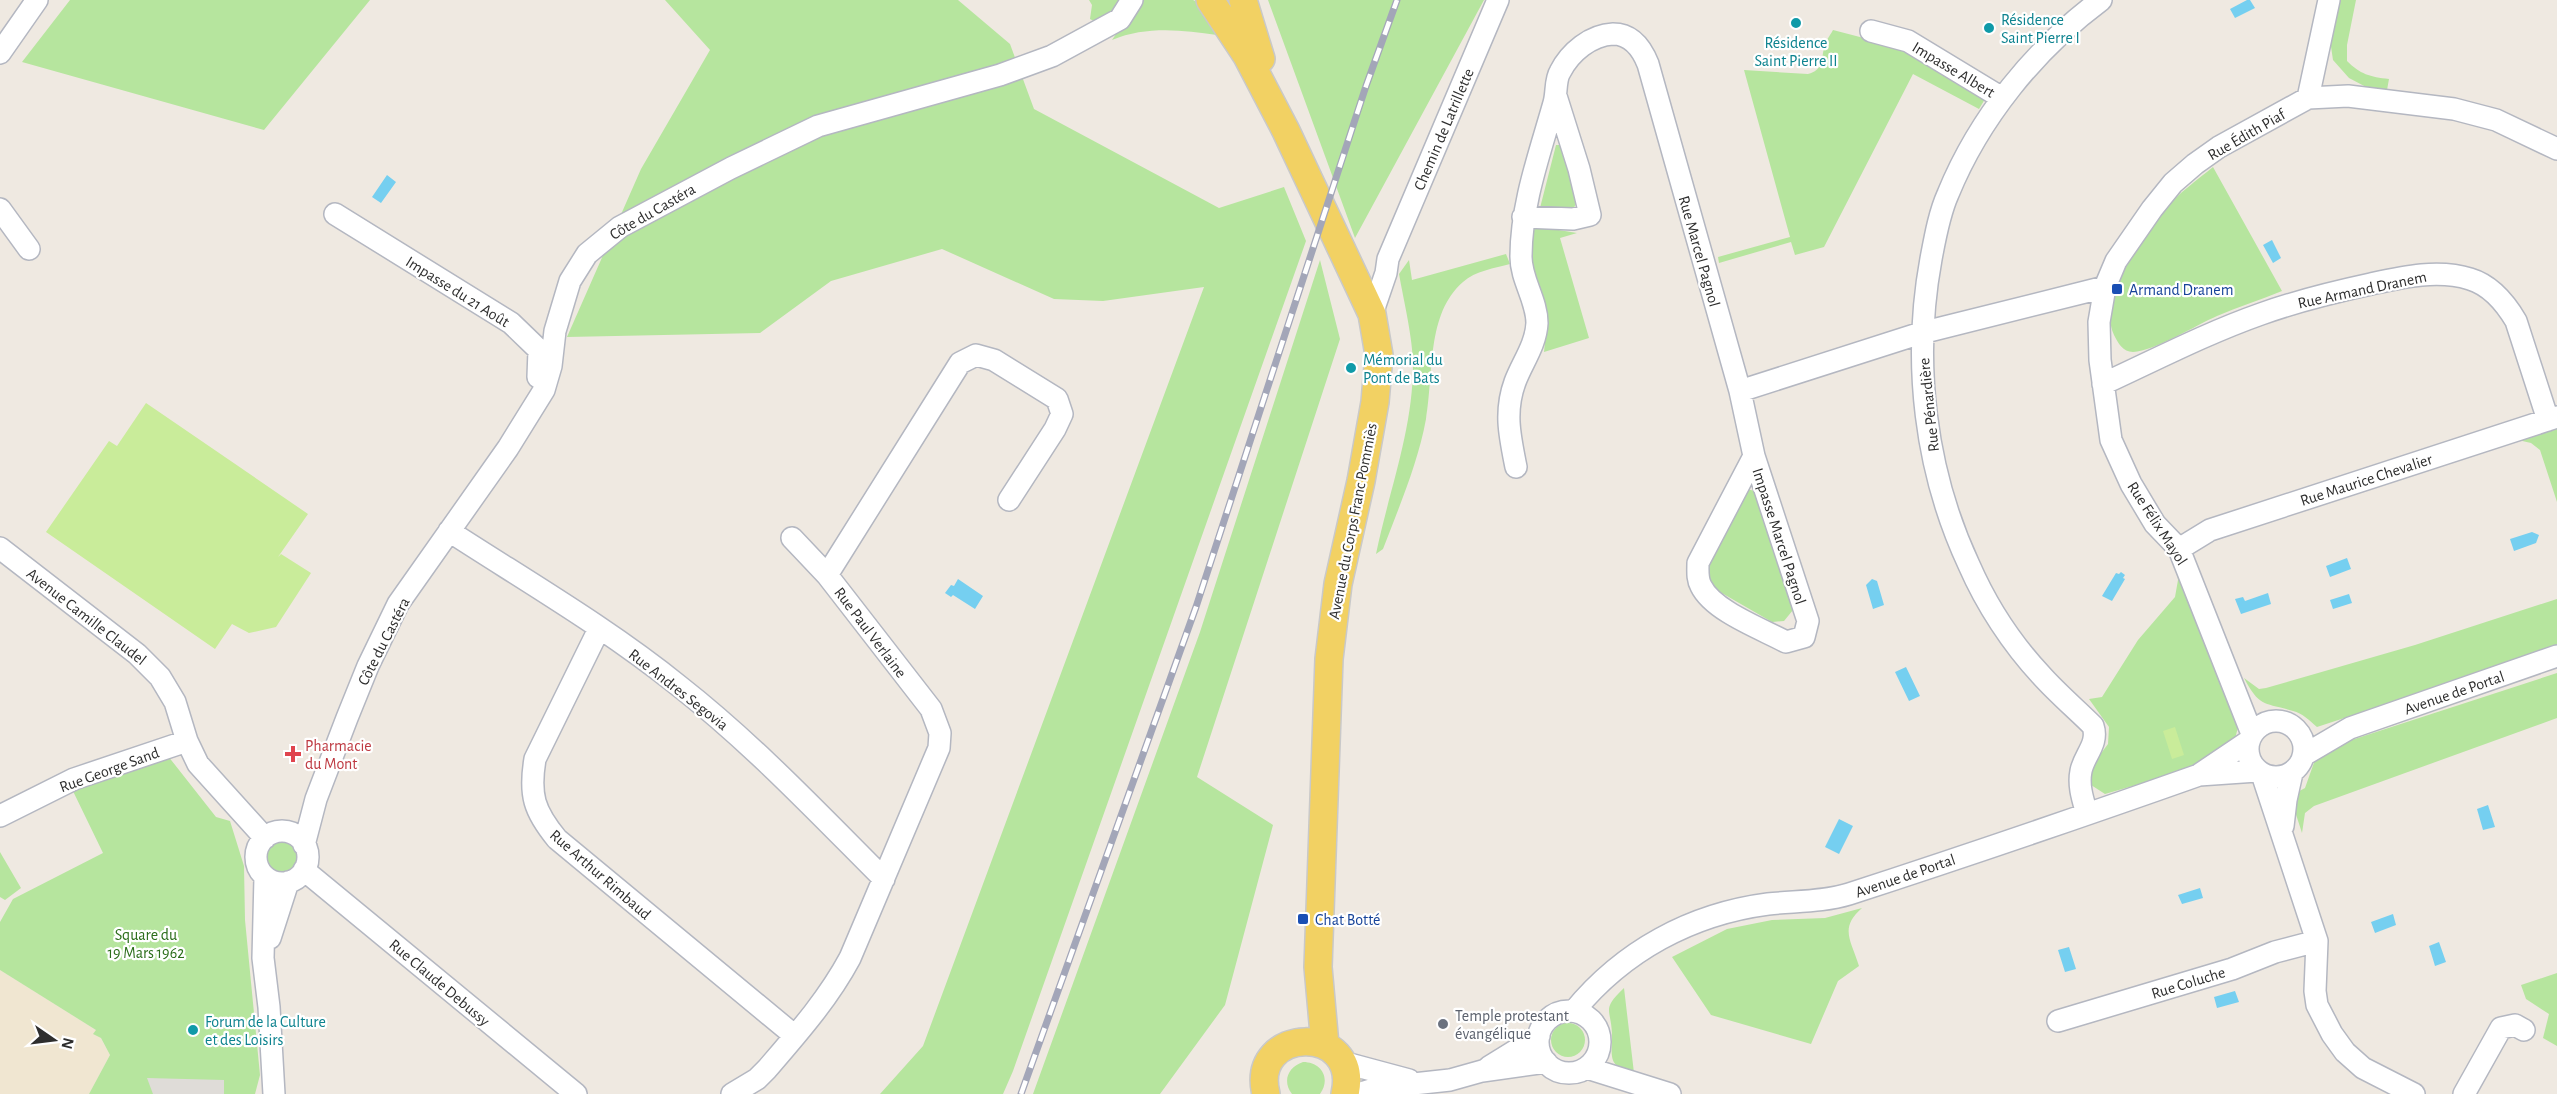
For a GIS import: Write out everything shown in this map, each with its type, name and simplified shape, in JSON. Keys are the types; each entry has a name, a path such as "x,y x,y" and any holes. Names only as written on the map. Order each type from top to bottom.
{"main road":[{"name":"Avenue du Corps Franc Pommiès","path":"1210,0 1247,56 1287,131 1372,314 1379,355 1375,402 1361,481 1338,584 1329,659 1318,966 1333,1053 1347,1078 1345,1094"},
{"name":"Avenue du Corps Franc Pommiès","path":"1243,0 1287,131"},
{"name":"Avenue du Corps Franc Pommiès","path":"1297,1041 1318,966"},
{"path":"1266,1094 1264,1080 1270,1059 1287,1045 1297,1041 1312,1041 1333,1053"}],"street":[{"path":"0,53 37,0"},
{"name":"Côte du Castéra","path":"323,781 368,666 398,604 508,448 544,390 551,366 555,332 570,281 587,254 620,227 731,168 818,126 1000,75 1052,56 1120,19 1132,0"},
{"name":"Chemin de Latrillette","path":"1372,314 1386,273 1388,259 1498,0"},
{"name":"Rue Pénardière","path":"2087,814 2079,786 2083,764 2094,743 2093,726 2030,663 2001,621 1969,567 1948,517 1932,453 1925,398 1921,333 1932,252 1947,196 1966,153 2002,98 2061,33 2101,0"},
{"path":"2308,98 2329,0"},
{"name":"Impasse Albert","path":"1870,30 1908,41 2002,98"},
{"name":"Rue Marcel Pagnol","path":"1516,467 1508,428 1509,404 1515,382 1535,336 1537,322 1521,260 1523,217 1556,96 1559,73 1584,44 1605,34 1620,34 1640,45 1648,64 1740,391"},
{"path":"1523,217 1573,219 1590,215 1580,169 1556,96"},
{"name":"Rue Édith Piaf","path":"2105,286 2116,261 2146,216 2181,177 2219,147 2308,98 2348,96 2454,109 2496,120 2557,149"},
{"path":"0,209 29,249"},
{"name":"Impasse du 21 Août","path":"335,214 511,323 539,350 538,382 544,390"},
{"path":"1350,267 1370,270 1378,268 1388,259"},
{"name":"Rue Armand Dranem","path":"2103,384 2218,331 2294,303 2396,279 2444,274 2473,279 2486,287 2507,306 2516,321 2553,418"},
{"path":"1740,391 1921,333 2105,286"},
{"name":"Rue Félix Mayol","path":"2105,286 2099,322 2103,384 2111,440 2131,484 2156,524 2178,549 2251,737"},
{"name":"Rue Paul Verlaine","path":"732,1094 757,1079 828,997 840,978 939,748 940,733 931,709 827,574 960,363 976,356 994,360 1057,399 1062,414 1055,429 1009,500"},
{"name":"Impasse Marcel Pagnol","path":"1740,391 1754,456 1809,621 1804,637 1786,642 1717,605 1704,591 1698,575 1698,563 1754,456"},
{"name":"Rue Maurice Chevalier","path":"2178,549 2210,530 2553,418"},
{"name":"Rue Andres Segovia","path":"449,531 599,629 679,685 753,748 884,879"},
{"path":"792,538 827,574"},
{"name":"Avenue Camille Claudel","path":"0,548 147,663 160,677 175,702 187,741 198,764 265,838"},
{"name":"Rue Arthur Rimbaud","path":"599,629 535,759 531,782 534,805 542,821 557,839 795,1036"},
{"name":"Avenue de Portal","path":"2298,764 2350,728 2557,656"},
{"name":"Rue Félix Mayol","path":"2232,684 2275,721"},
{"path":"2282,833 2286,800 2298,764 2302,738 2291,725 2275,721 2258,727 2251,737 2250,760 2260,772 2317,940 2315,991 2317,1005 2332,1034 2345,1052 2363,1068 2414,1094"},
{"name":"Avenue de Portal","path":"2298,731 2350,728"},
{"name":"Avenue de Portal","path":"2199,775 2251,737"},
{"name":"Rue George Sand","path":"0,816 74,779 187,741"},
{"path":"2260,772 2277,778 2298,764"},
{"name":"Avenue de Portal","path":"1583,1016 1593,988 1615,969 1653,942 1695,921 1752,907 1846,895 2199,775 2260,772"},
{"path":"286,832 323,781"},
{"path":"304,845 323,781"},
{"path":"263,958 296,876 307,862 304,845 300,839 286,832 279,832 265,838 259,845 256,862 265,877 263,958 274,1092"},
{"path":"265,877 280,883 296,876"},
{"name":"Rue Claude Debussy","path":"296,876 576,1094"},
{"name":"Rue Coluche","path":"2058,1021 2232,969 2275,952 2317,940"},
{"path":"1482,1071 1539,1036 1548,1019 1564,1011 1583,1016 1598,1029 1600,1049 1587,1068"},
{"path":"2464,1094 2501,1028 2515,1025 2524,1029"},
{"path":"1539,1036 1541,1054 1546,1062 1561,1072 1570,1073 1587,1068 1670,1094"},
{"path":"1600,1049 1620,1077"},
{"path":"1333,1053 1418,1083"},
{"path":"1358,1094 1377,1088 1450,1080 1482,1071 1546,1062"}],"shaded area":[{"path":"0,970 96,1030 110,1055 89,1094 0,1094"},
{"path":"147,1078 224,1080 224,1094 153,1094"}],"green space":[{"path":"70,0 370,0 264,130 22,62"},
{"path":"665,0 958,0 1010,44 1034,109 1219,208 1284,187 1306,241 1003,1094 880,1094 923,1046 1204,287 1103,301 1054,299 942,249 831,281 760,333 567,337 641,169 710,50"},
{"path":"1089,0 1125,0 1100,24 1090,19 1092,5"},
{"path":"1139,0 1193,0 1199,3 1217,35 1151,31 1112,40"},
{"path":"1268,0 1484,0 1355,238"},
{"path":"2338,0 2356,0 2347,45 2347,61 2366,74 2389,79 2387,90 2368,88 2349,78 2333,60 2330,40"},
{"path":"1833,30 1906,49 1985,99 1979,109 1913,74 1824,247 1795,255 1791,242 1719,263 1718,257 1790,237 1744,70 1808,74 1813,72 1819,67 1825,43"},
{"path":"1556,145 1563,145 1577,201 1573,210 1540,208"},
{"path":"2213,167 2282,291 2217,316 2142,351 2126,350 2114,335 2110,321 2111,304 2124,268 2155,220 2182,192"},
{"path":"1535,226 1577,233 1560,238 1589,338 1544,352 1547,322 1545,304 1529,253"},
{"path":"1506,254 1510,264 1485,270 1468,278 1451,295 1443,311 1437,328 1426,419 1418,452 1383,549 1376,554 1405,437 1412,389 1412,344 1399,274 1409,260 1412,280"},
{"path":"1320,260 1340,339 1197,777 1273,825 1225,1005 1160,1094 1033,1094 1200,632"},
{"path":"146,403 308,514 278,557 281,554 311,573 276,627 249,633 232,624 215,649 46,532 109,441 117,446"},
{"path":"2557,429 2557,502 2540,450 2531,443 2518,440"},
{"path":"1742,488 1755,491 1793,610 1784,621 1772,622 1713,588 1705,574 1705,557"},
{"path":"2177,571 2238,727 2235,739 2188,770 2105,794 2088,783 2096,760 2108,744 2109,727 2089,699 2102,697 2138,640 2175,597"},
{"path":"2557,599 2557,648 2317,727 2300,714 2269,705 2259,699 2244,678 2259,689 2266,688 2415,645"},
{"path":"2557,673 2557,718 2314,806 2305,813 2302,833 2290,796 2305,788 2316,757 2330,747"},
{"path":"2175,727 2184,755 2172,759 2163,731"},
{"name":"Square du 19 Mars 1962","path":"168,756 216,817 230,821 244,866 245,920 260,1075 255,1094 89,1094 110,1055 101,1038 93,1034 96,1030 0,970 0,922 13,899 103,853 71,787"},
{"path":"283,840 295,845 300,857 295,869 283,874 271,869 266,857 271,845"},
{"path":"0,852 21,888 5,900 0,897"},
{"path":"1862,908 1855,915 1849,928 1850,941 1859,966 1838,981 1811,1044 1711,1015 1672,957 1727,929 1772,920 1825,918"},
{"path":"2557,973 2557,1046 2543,1038 2549,1014 2526,999 2521,985"},
{"path":"1624,988 1634,1073 1615,1064 1612,1055 1609,1010 1612,1001"},
{"path":"1568,1023 1580,1028 1585,1040 1580,1052 1568,1057 1556,1052 1551,1040 1556,1028"},
{"path":"1303,1062 1315,1065 1323,1072 1325,1083 1320,1094 1292,1094 1289,1089 1287,1079 1290,1071"}],"water":[{"path":"2250,0 2255,8 2235,18 2230,9"},
{"path":"387,175 396,182 381,203 372,197"},
{"path":"2272,240 2281,258 2273,263 2263,245"},
{"path":"2532,532 2539,535 2536,543 2514,551 2510,539"},
{"path":"2347,558 2351,569 2330,577 2326,566"},
{"path":"2121,572 2125,575 2123,578 2125,579 2112,601 2102,596 2116,573"},
{"path":"958,579 983,596 975,609 953,595 951,597 945,593 951,585 954,586"},
{"path":"1872,579 1877,581 1884,605 1873,609 1866,585"},
{"path":"2268,593 2271,604 2241,614 2235,599 2243,597 2245,601"},
{"path":"2349,594 2352,603 2333,609 2330,600"},
{"path":"1906,667 1920,696 1909,701 1895,672"},
{"path":"2488,805 2495,827 2483,830 2477,809"},
{"path":"1839,819 1853,826 1839,854 1825,847"},
{"path":"2200,888 2203,898 2182,904 2178,895"},
{"path":"2393,914 2396,925 2375,933 2371,922"},
{"path":"2439,942 2446,962 2435,966 2429,946"},
{"path":"2069,947 2076,969 2065,972 2058,950"},
{"path":"2235,991 2239,1002 2217,1008 2214,997"}],"railway":[{"path":"1021,1094 1196,607 1366,86 1397,0"}],"place":[{"name":"Résidence Saint Pierre II","path":"1796,23"},
{"name":"Résidence Saint Pierre I","path":"1989,28"},
{"name":"Armand Dranem","path":"2117,289"},
{"name":"Mémorial du Pont de Bats","path":"1351,368"},
{"name":"Pharmacie du Mont","path":"293,754"},
{"name":"Chat Botté","path":"1303,919"},
{"name":"Temple protestant évangélique","path":"1443,1024"},
{"name":"Forum de la Culture et des Loisirs","path":"193,1030"}]}
